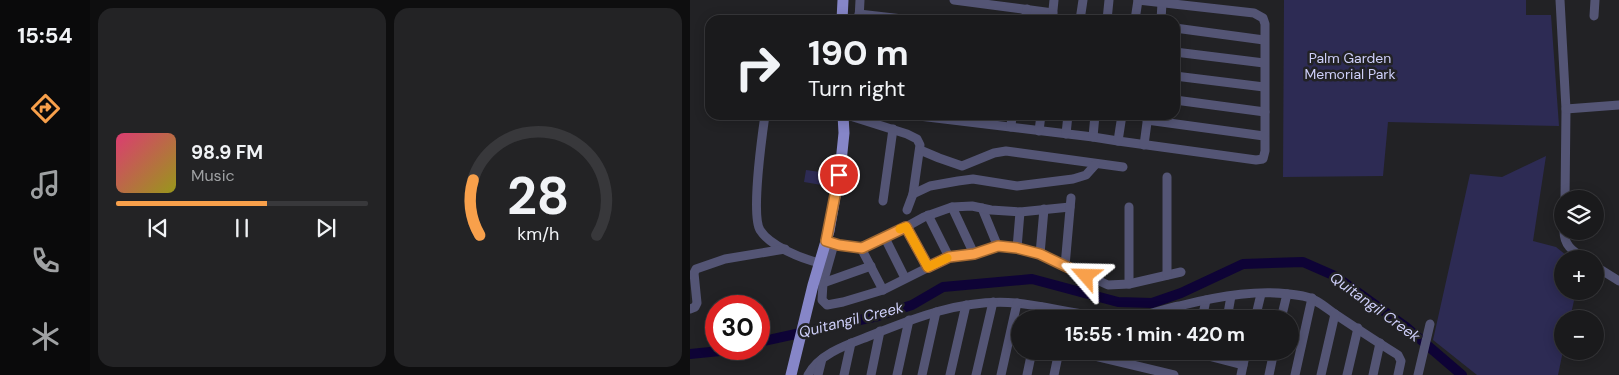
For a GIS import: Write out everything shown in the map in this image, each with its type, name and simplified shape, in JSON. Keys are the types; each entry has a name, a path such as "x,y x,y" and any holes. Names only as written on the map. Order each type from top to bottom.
{"main road":[{"path":"842,15 843,0"},
{"path":"791,375 820,263 830,242 841,162 843,120"}],"street":[{"path":"859,15 860,0"},
{"path":"954,0 1027,9 1049,15"},
{"path":"1053,15 1054,0"},
{"path":"1081,15 1083,0"},
{"path":"1108,15 1109,0"},
{"path":"956,120 1263,159 1265,154 1264,21 1260,15 1138,0 1136,15"},
{"path":"1560,0 1566,109 1564,190"},
{"path":"1594,16 1595,0"},
{"path":"1161,15 1162,4"},
{"path":"1026,15 1027,9"},
{"path":"1180,29 1264,40"},
{"path":"1180,53 1264,62"},
{"path":"1180,77 1264,87"},
{"path":"1180,101 1265,112"},
{"path":"1566,109 1619,105"},
{"path":"764,120 756,218 766,238 803,258 820,263"},
{"path":"863,120 917,138 920,150 913,194 906,210"},
{"path":"1011,126 1012,120"},
{"path":"1039,131 1040,120"},
{"path":"1066,134 1067,120"},
{"path":"1093,136 1095,120"},
{"path":"1118,142 1121,120"},
{"path":"1144,145 1148,120"},
{"path":"1166,120 1264,136"},
{"path":"883,201 893,129"},
{"path":"920,150 962,166 973,180"},
{"path":"962,166 994,153 1006,152 1122,167"},
{"path":"913,194 930,186 973,180 1013,186 1045,183 1084,176 1095,165"},
{"path":"1167,177 1167,275"},
{"path":"1065,266 1070,203 1020,212 966,206 952,207 928,215 862,248 830,242 822,298 823,302 827,305 843,302 883,290 949,257 974,254 998,246 1017,248 1040,254 1065,266 1108,284 1129,284 1181,272"},
{"path":"952,207 974,254"},
{"path":"1129,207 1129,284"},
{"path":"982,208 998,246"},
{"path":"1040,254 1044,209"},
{"path":"1017,248 1020,212"},
{"path":"928,215 949,257"},
{"path":"906,227 928,267"},
{"path":"884,236 905,278"},
{"path":"1564,240 1573,250"},
{"path":"862,248 883,290"},
{"path":"690,309 696,306 694,275 696,269 724,259 764,254 785,249"},
{"path":"823,283 871,266"},
{"path":"1604,272 1619,281"},
{"path":"1257,310 1261,294"},
{"path":"1283,310 1286,294"},
{"path":"1165,310 1230,296 1286,294 1312,298 1401,358 1398,375"},
{"path":"1228,310 1230,296"},
{"path":"1295,375 1312,298"},
{"path":"1204,310 1206,300"},
{"path":"976,375 993,302"},
{"path":"808,375 815,364 851,343 909,320 936,312 966,304 993,302 1016,303 1050,310"},
{"path":"1001,375 1016,303"},
{"path":"950,375 966,304"},
{"path":"922,375 936,312"},
{"path":"1321,375 1335,314"},
{"path":"897,375 909,320"},
{"path":"1418,373 1430,324"},
{"path":"1347,375 1358,328"},
{"path":"870,375 880,331"},
{"path":"844,375 851,343"},
{"path":"1373,375 1380,343"},
{"path":"818,375 822,359"},
{"path":"1027,375 1030,360"},
{"path":"1056,375 1058,360"},
{"path":"1112,360 1174,375"},
{"path":"1224,360 1243,365"},
{"path":"1241,375 1244,360"},
{"path":"1269,375 1272,360"}],"green space":[{"name":"Palm Garden Memorial Park","path":"1284,0 1526,0 1526,15 1551,15 1559,126 1388,122 1383,176 1283,177"},
{"path":"1546,156 1533,241 1556,247 1560,250 1554,250 1554,300 1574,300 1572,310 1554,310 1554,360 1561,360 1558,375 1477,375 1433,340 1470,174 1502,177"},
{"path":"806,170 834,174 833,187 804,182"}],"waterway":[{"name":"Quitangil Creek","path":"770,340 878,316 912,305 943,287 1032,279 1118,302 1152,303 1181,293 1243,264 1303,262 1335,276 1406,327 1462,375"},
{"name":"Quitangil Creek","path":"690,354 705,352"}],"slow traffic":[{"path":"900,229 906,227 928,267 947,258"}],"route":[{"path":"839,175 832,220 826,241 862,248 906,227 928,267 949,257 974,254 998,246 1017,248 1040,254 1086,276"}]}
